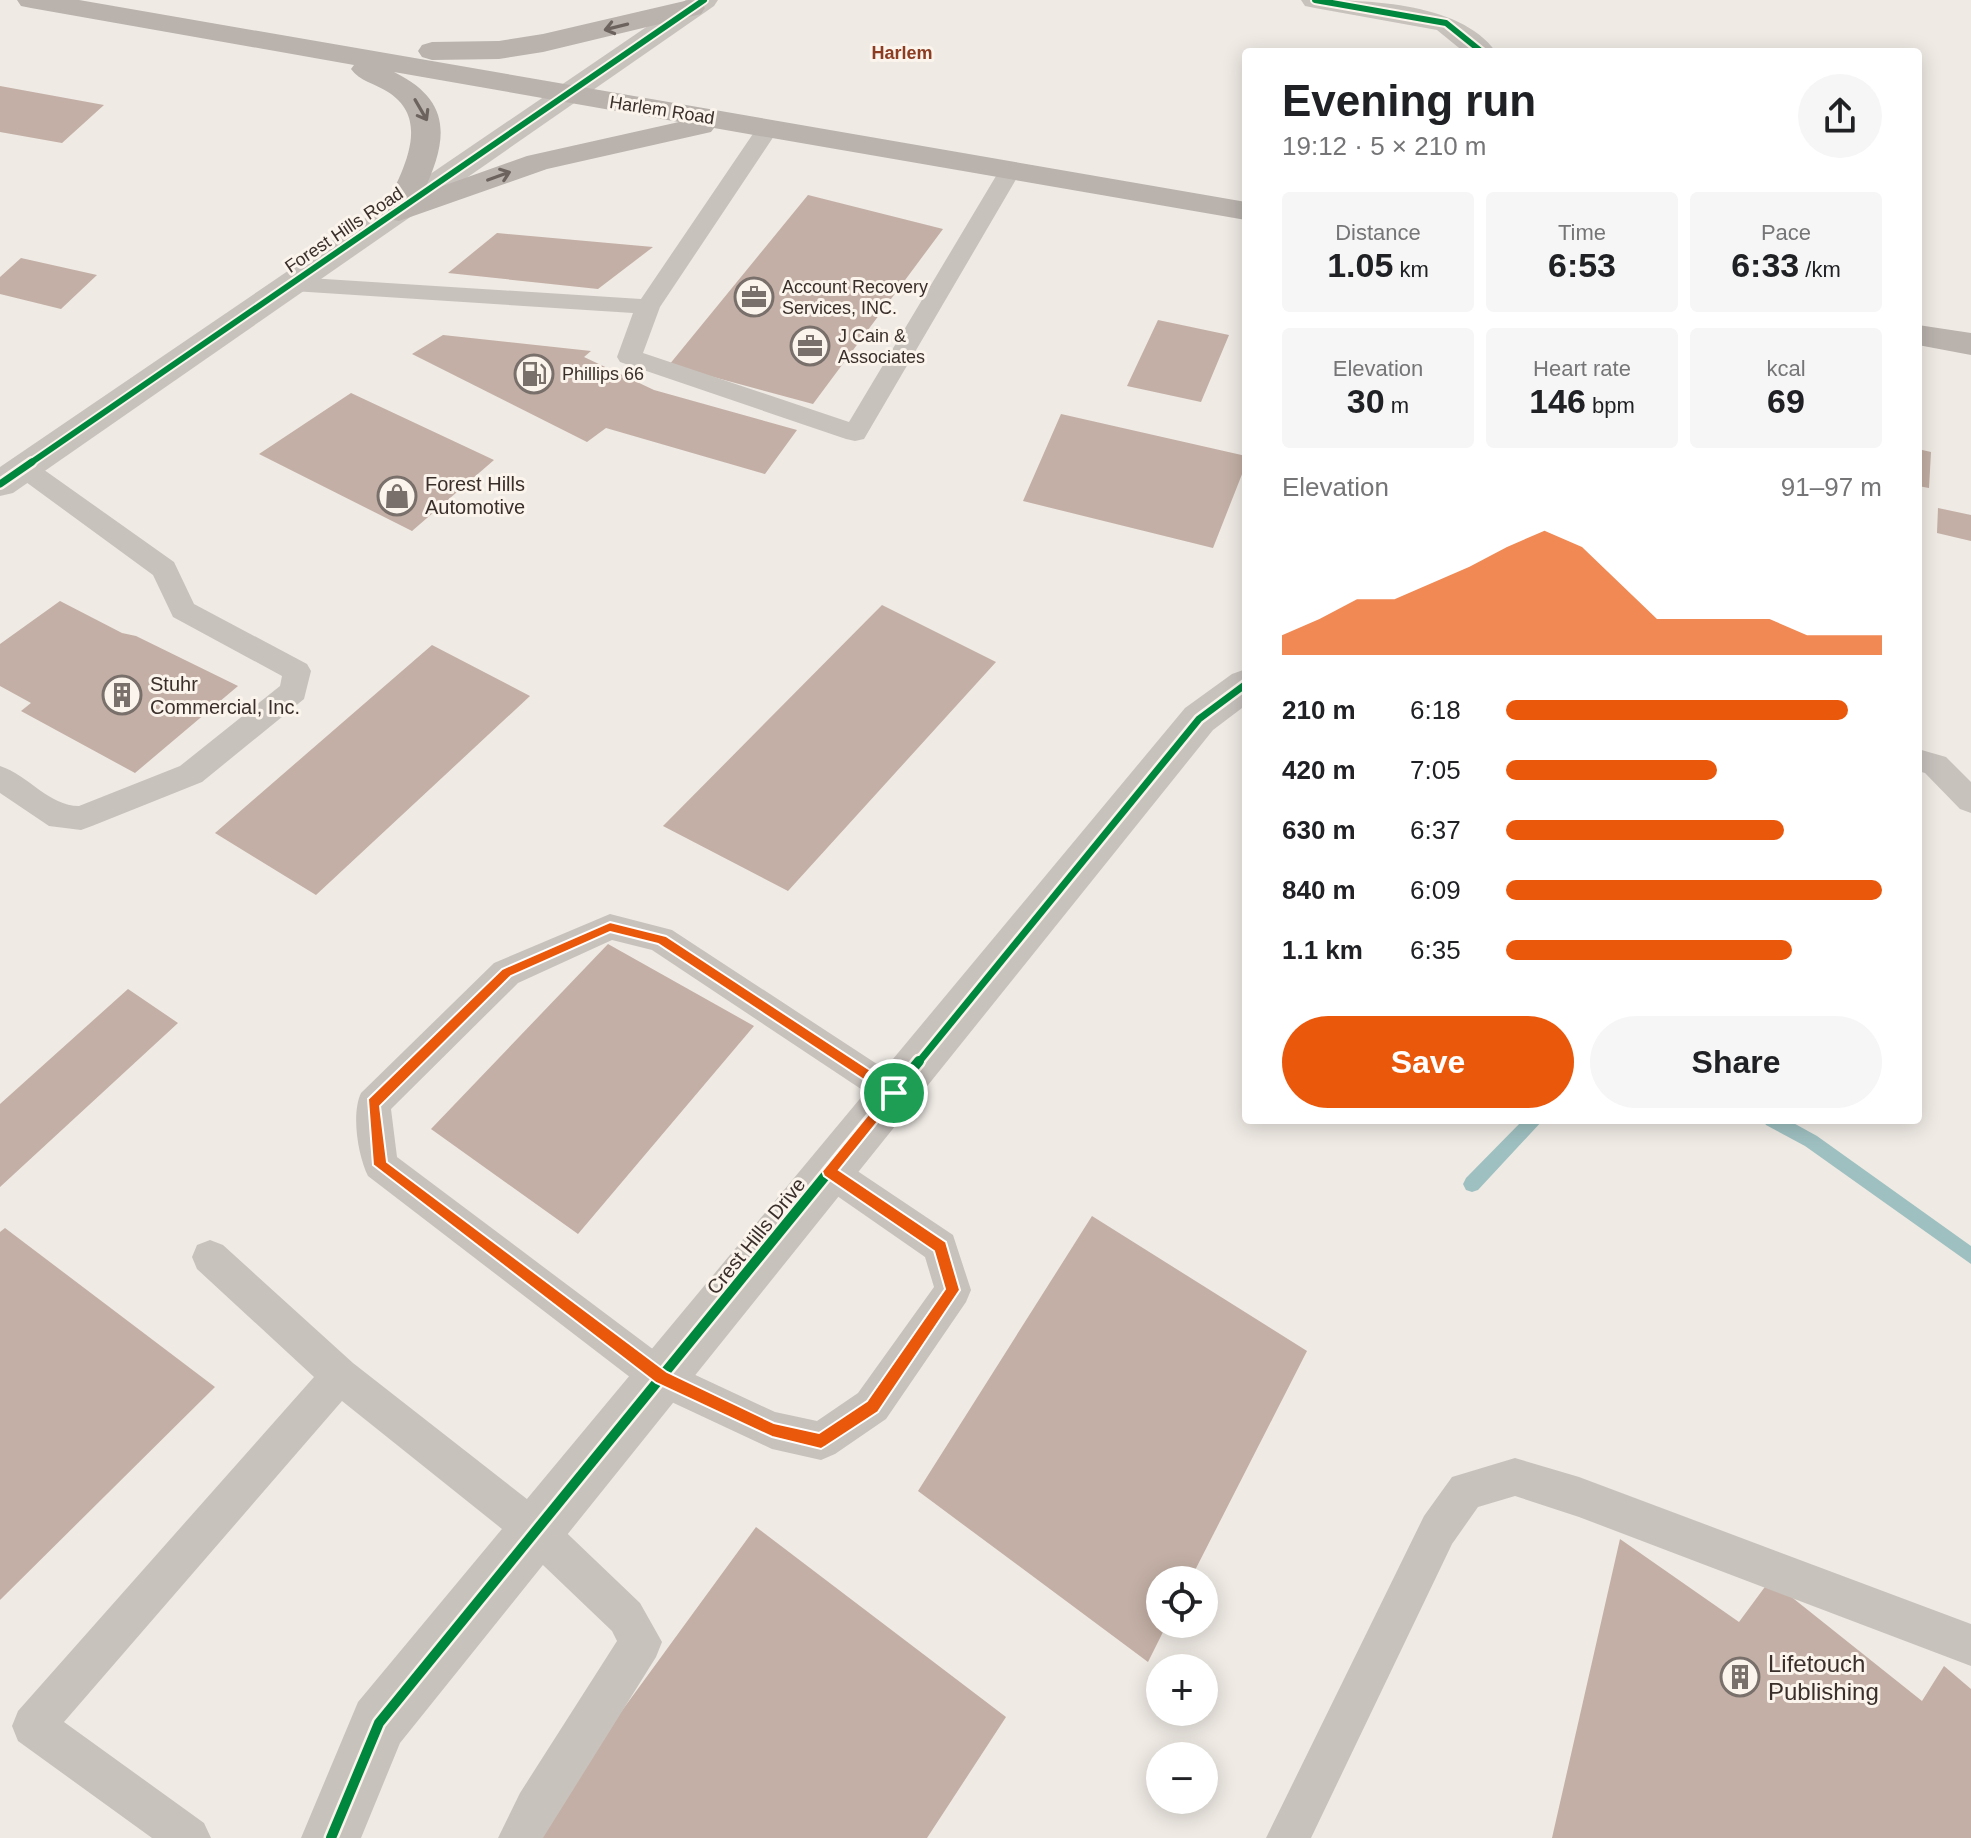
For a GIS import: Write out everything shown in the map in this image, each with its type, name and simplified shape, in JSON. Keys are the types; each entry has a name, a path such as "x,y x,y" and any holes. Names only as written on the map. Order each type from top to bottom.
{"main road":[{"name":"Harlem Road","path":"31,0 1242,210"},
{"path":"334,53 499,50 581,36 698,4"},
{"path":"334,53 406,91 424,109 430,131 399,212"},
{"path":"399,212 538,162 671,131 732,121"},
{"path":"1922,336 1971,344"}],"street":[{"path":"1315,0 1446,23 1477,48"},
{"name":"Forest Hills Road","path":"12,476 698,4"},
{"name":"Crest Hills Drive","path":"331,1838 379,1723 1199,719 1242,687"}],"lane":[{"path":"769,127 648,307 629,357 855,433 1010,171"},
{"path":"293,284 648,307"},
{"path":"0,778 60,818 81,818 191,774 294,691 297,671 183,610 164,569 12,476"},
{"path":"1922,761 1935,765 1971,801"},
{"path":"829,1171 940,1247 953,1290 872,1406 821,1441 772,1430 661,1378 380,1165 373,1104 506,973 610,927 661,939 894,1093"},
{"path":"210,1257 340,1376 536,1531 626,1617 641,1642 535,1808 520,1838"},
{"path":"189,1838 33,1726 340,1376"},
{"path":"1288,1838 1438,1530 1466,1491 1515,1477 1579,1497 1971,1645"}],"building":[{"path":"0,86 104,105 62,143 0,132"},
{"path":"808,195 943,229 813,404 669,365"},
{"path":"497,233 653,247 598,289 448,273"},
{"path":"21,258 97,275 61,309 0,294 0,277"},
{"path":"1158,320 1229,335 1201,402 1127,386"},
{"name":"Phillips 66","path":"443,335 591,351 584,357 654,390 797,430 765,474 606,428 587,442 412,354"},
{"name":"Forest Hills Automotive","path":"351,393 494,460 412,531 259,454"},
{"path":"1061,414 1242,455 1242,474 1213,548 1023,501"},
{"path":"1922,450 1931,452 1929,488 1922,487"},
{"path":"1938,508 1971,515 1971,541 1937,533"},
{"name":"Stuhr Commercial, Inc.","path":"60,601 238,686 135,773 21,711 31,703 0,686 0,644"},
{"path":"882,605 996,662 788,891 663,826"},
{"path":"432,645 530,696 316,895 215,833"},
{"path":"608,944 754,1026 578,1234 431,1129"},
{"path":"128,989 178,1023 0,1187 0,1104"},
{"path":"1092,1216 1307,1351 1197,1566 1146,1566 1146,1638 1160,1638 1152,1654 1146,1654 1146,1661 918,1491"},
{"path":"5,1228 215,1387 0,1600 0,1232"},
{"path":"756,1527 1006,1717 927,1838 529,1838"},
{"name":"Lifetouch Publishing","path":"1620,1539 1739,1622 1770,1580 1922,1701 1944,1666 1971,1689 1971,1838 1552,1838"}],"waterway":[{"path":"1472,1184 1530,1124"},
{"path":"1779,1124 1811,1141 1971,1256"}],"cycle path":[{"path":"0,484 704,0"},
{"path":"1315,0 1446,23 1477,48"},
{"path":"331,1838 379,1723 1199,719 1242,687"}],"place":[{"name":"Account Recovery Services, INC.","path":"754,297"},
{"name":"J Cain & Associates","path":"810,346"},
{"name":"Phillips 66","path":"534,374"},
{"name":"Forest Hills Automotive","path":"397,496"},
{"name":"Stuhr Commercial, Inc.","path":"122,695"},
{"name":"Lifetouch Publishing","path":"1740,1677"}],"district":[{"name":"Harlem","path":"902,53"}],"route":[{"path":"610,927 661,939 894,1093 829,1171 940,1247 953,1290 872,1406 821,1441 772,1430 661,1378 380,1165 373,1104 506,973 610,927"}]}
